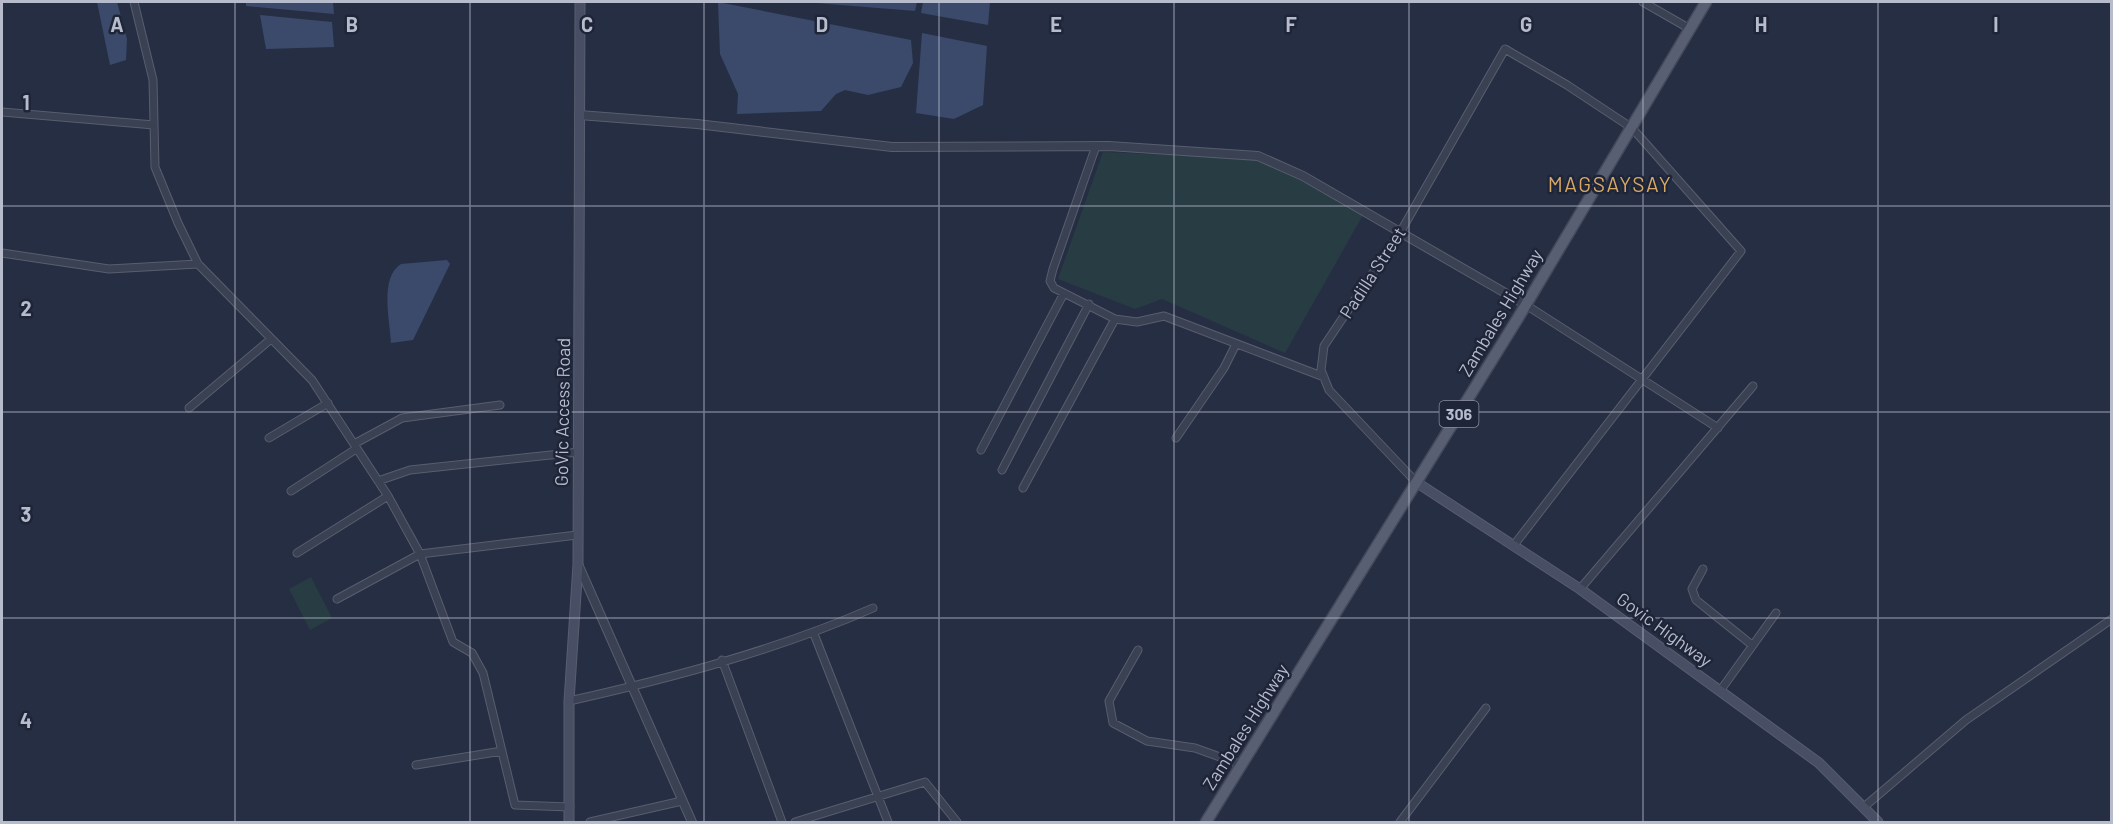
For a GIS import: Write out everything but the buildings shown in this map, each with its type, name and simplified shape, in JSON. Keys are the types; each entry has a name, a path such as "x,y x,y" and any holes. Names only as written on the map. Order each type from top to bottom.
{"main road":[{"name":"GoVic Access Road","path":"569,822 569,701 578,564 580,2"},
{"name":"Zambales Highway","path":"1206,822 1526,305 1706,2"},
{"name":"Govic Highway","path":"1416,482 1580,589 1819,763 1878,822"}],"street":[{"path":"134,2 153,80 155,167 198,264 312,380 388,496 420,554 453,642 472,653 483,673 515,805 570,807"},
{"path":"1643,2 1690,28"},
{"name":"Padilla Street","path":"1324,377 1321,370 1324,346 1401,231 1505,49 1568,85 1632,128"},
{"path":"2,112 154,125"},
{"path":"579,115 697,124 892,147 1096,146 1258,156 1303,176 1401,231 1526,305 1718,428"},
{"path":"1514,545 1740,251 1632,128"},
{"path":"1096,146 1053,269 1050,281 1054,288 1115,319 1137,322 1164,316 1324,377 1329,390 1416,482"},
{"path":"2,253 109,269 198,264"},
{"path":"981,450 1063,294"},
{"path":"1002,471 1089,304"},
{"path":"1023,488 1115,319"},
{"path":"189,408 271,339"},
{"path":"1176,438 1224,368 1236,344"},
{"path":"1580,589 1753,386"},
{"path":"269,438 327,403"},
{"path":"291,491 402,418 500,405"},
{"path":"378,481 410,470 579,452"},
{"path":"297,553 388,496"},
{"path":"337,599 420,554 577,536"},
{"path":"578,564 692,822"},
{"path":"1703,569 1692,589 1696,600 1752,645"},
{"path":"569,701 632,687 814,634 873,608"},
{"path":"1720,691 1776,614"},
{"path":"1864,807 1966,720 2112,619"},
{"path":"814,634 888,822"},
{"path":"1138,650 1109,701 1113,723 1147,741 1195,748 1242,765"},
{"path":"722,660 782,822"},
{"path":"1400,822 1486,708"},
{"path":"416,765 502,751"},
{"path":"795,822 925,782 957,822"},
{"path":"590,822 682,801"}],"shaded area":[{"path":"1103,152 1263,159 1363,215 1285,353 1162,299 1135,309 1058,279"},
{"path":"311,577 332,618 310,630 289,589"}],"water":[{"path":"97,2 117,2 127,39 126,60 110,65"},
{"path":"246,2 333,2 334,14 246,6"},
{"path":"718,2 911,40 913,63 901,87 868,95 845,90 836,94 821,111 737,114 738,94 720,54"},
{"path":"804,2 917,2 915,11"},
{"path":"923,2 990,2 988,25 921,13"},
{"path":"260,15 332,22 334,47 266,49"},
{"path":"922,33 987,46 983,105 954,119 916,113"},
{"path":"447,260 450,264 413,340 391,343 387,300 390,279 394,271 401,264"}],"district":[{"name":"MAGSAYSAY","path":"1610,185"}]}
